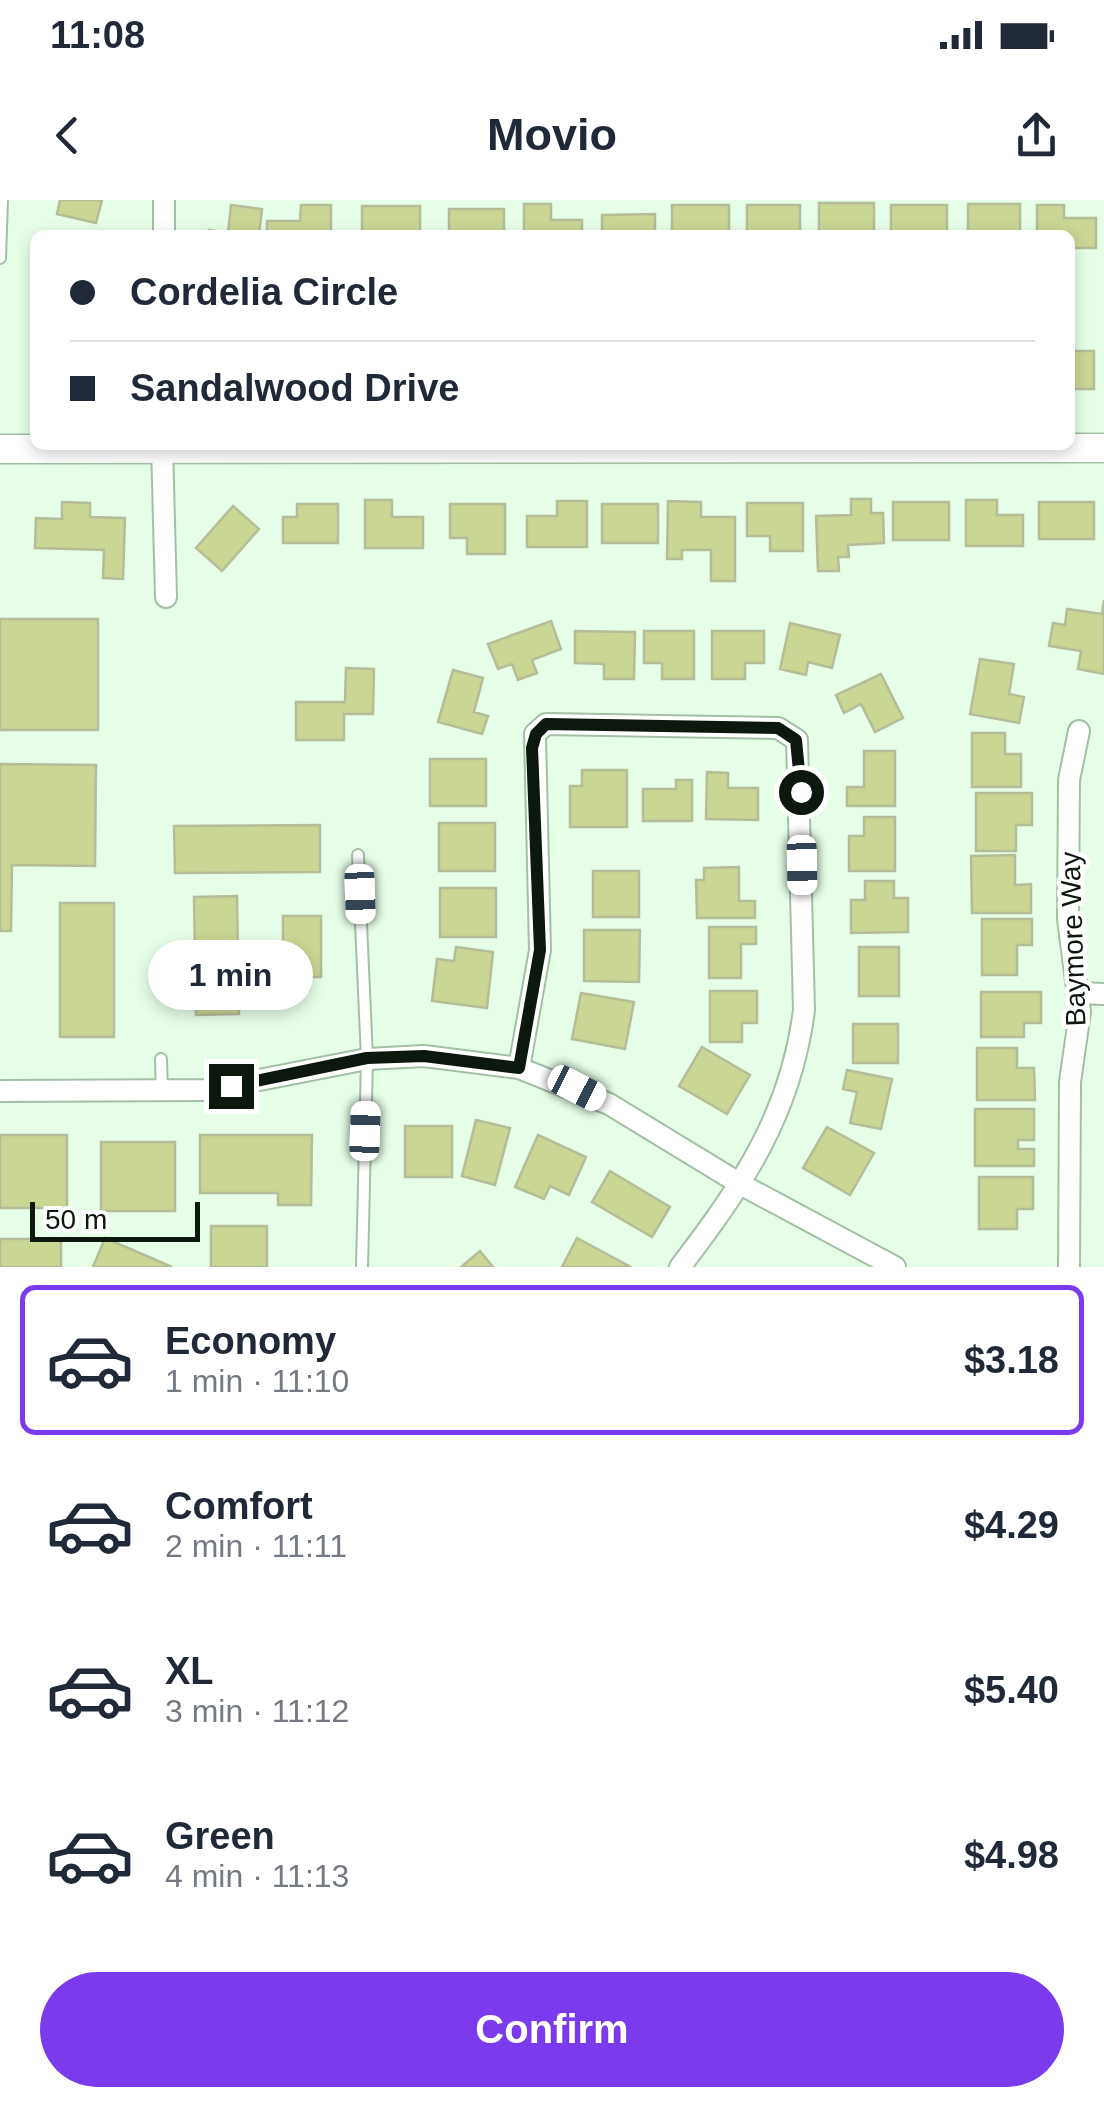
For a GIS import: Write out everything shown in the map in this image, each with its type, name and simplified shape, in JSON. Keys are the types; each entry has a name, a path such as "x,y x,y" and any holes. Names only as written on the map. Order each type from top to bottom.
{"street":[{"path":"164,200 164,230"},
{"path":"0,449 30,448"},
{"path":"1075,448 1104,448"},
{"path":"162,450 166,597"},
{"path":"519,1068 540,950 536,734 546,724 778,728 796,740 800,756 804,1010 790,1080 742,1186 680,1267"},
{"name":"Baymore Way","path":"1069,1267 1070,1082 1079,992 1068,919 1069,780 1078,731"},
{"path":"1079,992 1104,994"},
{"path":"0,1091 208,1090 367,1058 424,1056 519,1068 609,1104 742,1186 894,1267"}],"lane":[{"path":"0,258 2,200"},
{"path":"358,855 367,1058 362,1267"},
{"path":"162,1059 162,1093"}],"building":[{"path":"60,200 102,200 96,223 57,214"},
{"path":"819,203 874,203 874,230 819,230"},
{"path":"524,204 551,204 551,220 582,220 582,230 524,230"},
{"path":"968,204 1020,204 1020,230 968,230"},
{"path":"231,205 262,209 260,230 228,230"},
{"path":"301,205 331,205 331,230 267,230 267,221 300,221"},
{"path":"672,205 729,205 729,230 672,230"},
{"path":"747,205 800,205 800,230 747,230"},
{"path":"891,205 947,205 947,230 891,230"},
{"path":"1037,205 1064,205 1064,218 1096,218 1096,248 1075,248 1075,230 1037,230"},
{"path":"362,206 420,206 420,230 362,230"},
{"path":"449,209 504,209 504,230 449,230"},
{"path":"655,214 655,230 602,230 602,215"},
{"path":"1075,351 1094,351 1094,389 1075,389"},
{"path":"851,499 871,499 871,513 883,513 884,543 848,545 849,557 838,557 839,571 818,571 816,516 851,515"},
{"path":"365,500 392,500 392,517 423,517 423,548 365,548"},
{"path":"966,500 997,500 997,515 1023,515 1023,546 966,546"},
{"path":"557,501 587,501 587,547 527,547 527,516 557,516"},
{"path":"668,501 701,502 701,517 735,517 735,581 711,581 711,550 682,550 682,559 667,559"},
{"path":"62,502 90,503 90,517 125,518 123,579 103,578 104,550 35,548 36,518 62,519"},
{"path":"893,502 949,502 949,540 893,540"},
{"path":"1039,502 1094,502 1094,539 1039,539"},
{"path":"747,503 803,503 803,551 770,551 770,536 747,536"},
{"path":"297,504 338,504 338,543 283,543 283,517 297,517"},
{"path":"450,504 505,504 505,554 467,554 467,538 450,538"},
{"path":"602,504 658,504 658,543 602,543"},
{"path":"233,506 259,529 222,571 196,548"},
{"path":"1104,600 1104,674 1078,669 1081,651 1049,646 1053,623 1065,625 1067,609 1102,614"},
{"path":"0,619 98,619 98,730 0,730"},
{"path":"551,621 561,649 532,660 537,673 518,680 512,664 498,669 488,644"},
{"path":"790,623 840,635 832,668 808,662 806,675 780,669"},
{"path":"575,631 635,632 634,679 604,679 604,664 575,663"},
{"path":"644,631 694,631 694,679 662,679 662,663 644,663"},
{"path":"712,631 764,631 764,663 745,663 745,679 712,679"},
{"path":"980,659 1014,664 1009,694 1024,697 1019,723 970,714"},
{"path":"346,668 374,669 373,714 344,714 344,740 296,740 296,702 345,702"},
{"path":"453,670 483,678 474,712 488,716 482,734 438,722"},
{"path":"881,674 903,718 875,732 861,704 844,713 836,695"},
{"path":"972,733 1005,733 1005,754 1021,754 1021,787 972,787"},
{"path":"864,751 895,751 895,806 847,806 847,787 864,787"},
{"path":"430,759 486,759 486,806 430,806"},
{"path":"0,764 96,765 95,866 12,865 11,931 0,931"},
{"path":"582,770 627,770 627,827 570,827 570,786 582,786"},
{"path":"707,772 728,773 728,788 758,788 758,820 706,819"},
{"path":"676,780 692,780 692,821 643,821 643,789 676,789"},
{"path":"976,793 1032,793 1032,825 1016,825 1016,851 976,851"},
{"path":"864,817 895,817 895,871 849,871 849,836 864,836"},
{"path":"439,823 495,823 495,871 439,871"},
{"path":"320,825 320,872 175,873 174,826"},
{"path":"1015,855 1015,885 1031,884 1031,913 972,913 971,856"},
{"path":"739,867 739,901 755,901 755,918 697,918 696,880 704,880 704,868"},
{"path":"593,871 639,871 639,917 593,917"},
{"path":"865,881 894,881 894,898 908,898 908,932 851,933 851,900 865,900"},
{"path":"440,888 496,888 496,937 440,937"},
{"path":"237,896 239,1014 196,1015 194,897"},
{"path":"60,903 114,903 114,1037 60,1037"},
{"path":"283,916 321,916 321,977 283,977"},
{"path":"982,919 1032,919 1032,945 1017,945 1017,975 982,975"},
{"path":"709,927 756,927 756,944 741,944 741,978 709,978"},
{"path":"584,930 640,930 639,982 584,981"},
{"path":"456,947 493,952 487,1008 432,1001 437,959 454,961"},
{"path":"859,947 899,947 899,996 859,996"},
{"path":"710,991 757,991 757,1023 742,1023 742,1042 710,1042"},
{"path":"981,992 1041,992 1041,1023 1024,1023 1024,1037 981,1037"},
{"path":"581,993 634,1002 625,1049 572,1039"},
{"path":"853,1024 898,1024 898,1063 853,1063"},
{"path":"702,1047 750,1075 727,1114 679,1086"},
{"path":"977,1048 1017,1048 1017,1068 1034,1068 1035,1100 977,1100"},
{"path":"847,1070 892,1079 881,1129 850,1123 857,1092 843,1089"},
{"path":"975,1109 1034,1109 1034,1140 1018,1140 1018,1149 1034,1149 1034,1166 975,1166"},
{"path":"476,1120 510,1128 495,1185 462,1176"},
{"path":"405,1126 452,1126 452,1177 405,1177"},
{"path":"827,1127 874,1153 850,1195 803,1168"},
{"path":"0,1135 67,1135 67,1208 0,1208"},
{"path":"200,1135 312,1135 311,1205 278,1205 278,1193 200,1193"},
{"path":"538,1135 586,1157 569,1195 550,1186 544,1199 515,1187"},
{"path":"101,1142 175,1142 175,1211 101,1211"},
{"path":"610,1171 670,1207 652,1237 592,1202"},
{"path":"979,1177 1033,1177 1033,1209 1017,1209 1017,1229 979,1229"},
{"path":"211,1226 267,1226 267,1267 211,1267"},
{"path":"105,1238 172,1267 93,1267"},
{"path":"577,1238 631,1267 562,1267"},
{"path":"0,1239 61,1239 61,1267 0,1267"},
{"path":"480,1251 493,1267 461,1267"}],"route":[{"path":"231,1086 367,1058 424,1056 480,1060 519,1068 540,950 532,748 536,734 546,724 778,728 796,740 801,792"}]}
